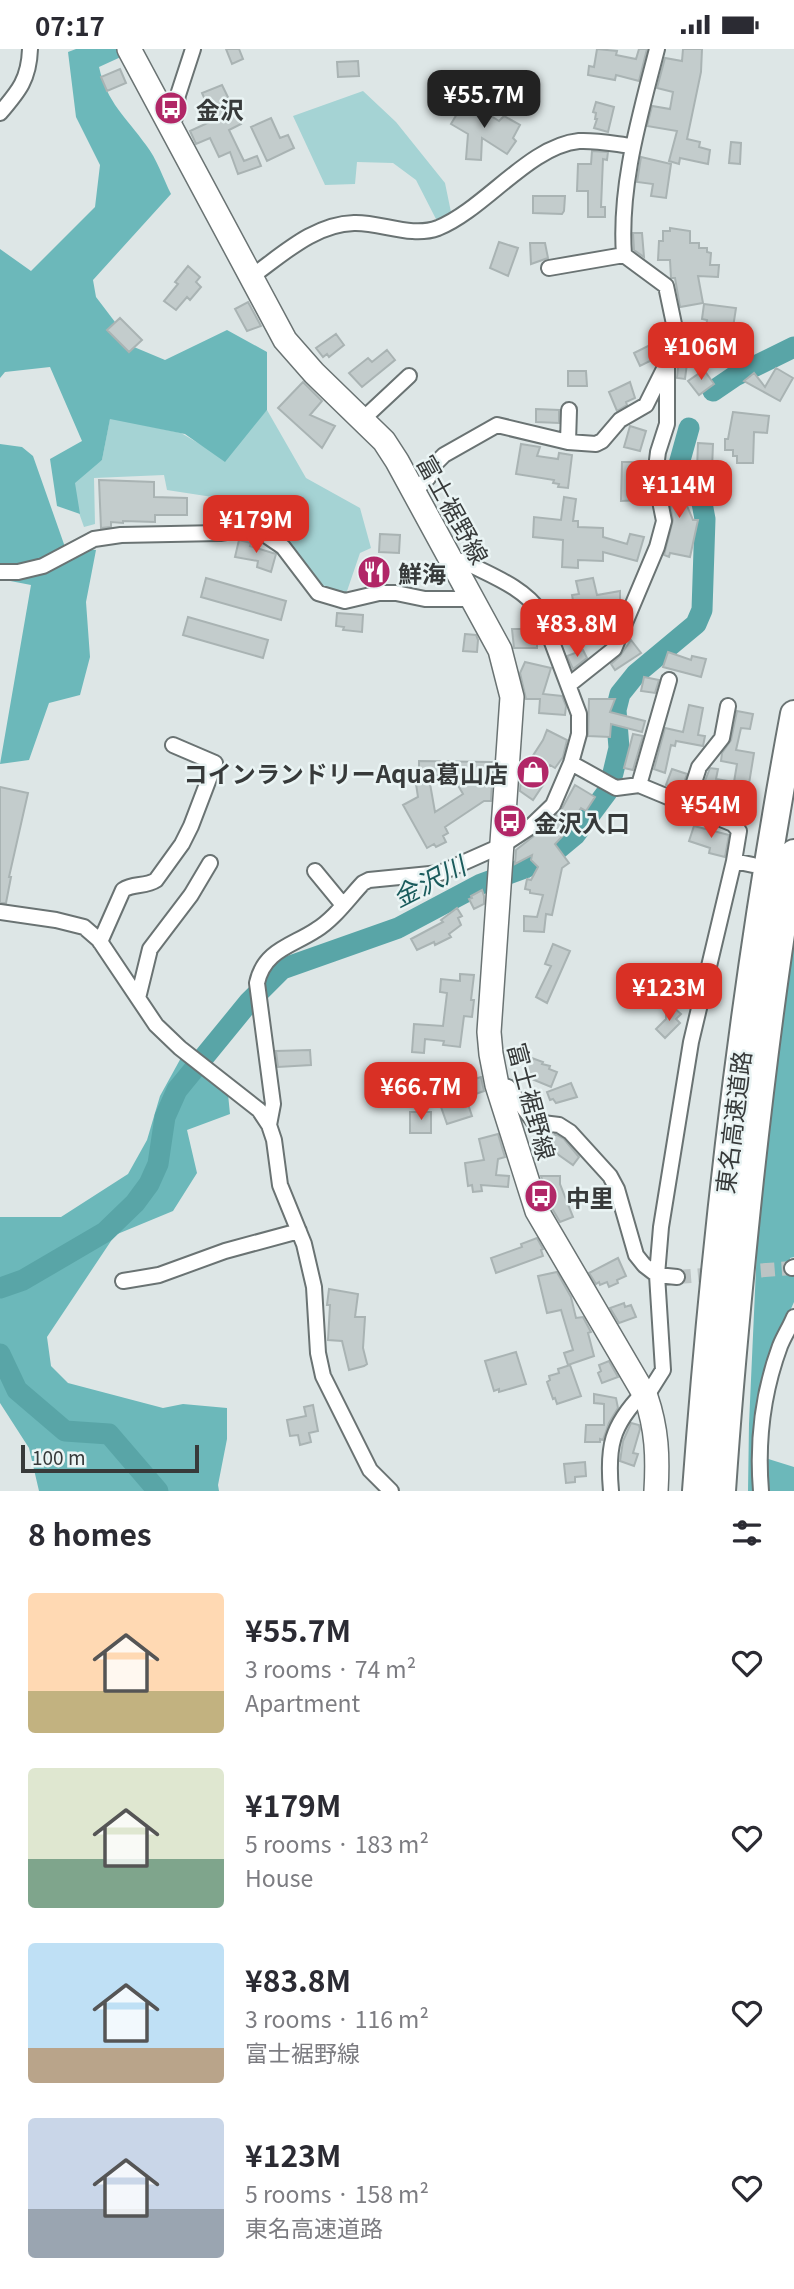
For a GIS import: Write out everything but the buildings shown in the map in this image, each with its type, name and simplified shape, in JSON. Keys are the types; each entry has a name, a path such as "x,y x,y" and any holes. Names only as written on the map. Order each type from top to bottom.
{"highway":[{"name":"東名高速道路","path":"696,1491 705,1374 738,1064 794,714"},
{"name":"東名高速道路","path":"722,1491 736,1315 759,1102 781,927 794,853"}],"main road":[{"name":"富士裾野線","path":"130,49 251,277 293,350 384,441 415,491 500,650 512,697 489,1032 491,1055 497,1085 537,1211 645,1395 654,1420 658,1447 656,1491"}],"street":[{"path":"0,113 19,92 29,69 30,49"},
{"path":"173,131 178,95 193,49"},
{"path":"624,255 622,235 632,146 657,49"},
{"path":"251,277 307,237 336,225 355,223 412,231 435,229 466,212 541,155 558,146 580,141 632,146"},
{"path":"549,268 624,255 666,286 674,324 667,363 667,424 657,452 655,476 664,521 657,547 614,649 569,684"},
{"path":"415,491 444,455 497,425 568,442 591,445 602,441 620,420 646,405 667,363"},
{"path":"363,419 409,376"},
{"path":"568,442 569,410"},
{"path":"0,572 33,570 94,539 121,535 220,533 245,529 258,530 283,547 318,593 345,600 365,595 396,593 425,599 474,599"},
{"path":"270,1125 273,1104 259,1001 259,972 273,953 316,930 369,880 440,873 503,855 553,805 571,763 579,734 579,714 541,613 533,601 519,591 463,561 453,561"},
{"path":"639,785 669,680"},
{"path":"687,804 699,767 722,738 728,706"},
{"path":"100,942 123,890 156,880 182,844 215,763 173,745"},
{"path":"571,763 616,788 639,785 737,826 739,831 691,1042 661,1227 657,1275 663,1370 645,1395 628,1408 610,1444 611,1491"},
{"path":"734,861 752,865"},
{"path":"138,998 150,949 191,895 210,863"},
{"path":"315,871 343,905"},
{"path":"0,912 84,927 100,942 156,1024 180,1048 259,1110 270,1125 280,1185 304,1244 314,1287 318,1353 323,1376 370,1470 391,1491"},
{"path":"497,1085 508,1087 534,1122 559,1125 570,1132 610,1176 623,1206 636,1255 657,1275 677,1277"},
{"path":"123,1280 159,1275 225,1251 299,1231"},
{"path":"761,1491 758,1457 768,1387 781,1344 794,1317"}],"shaded area":[{"path":"76,49 120,49 123,56 99,67 102,80 118,109 153,156 171,194 93,280 96,297 134,347 165,360 227,330 267,352 267,410 225,462 185,434 110,419 102,460 75,483 80,514 57,506 50,459 82,441 50,367 5,372 0,378 0,249 31,271 95,207 100,165 76,117 68,52"},
{"path":"363,91 396,122 445,183 452,217 437,221 416,180 393,163 357,162 355,184 325,185 293,116"},
{"path":"267,410 306,478 360,508 371,548 360,553 345,597 322,589 262,526 223,527 232,500 167,490 164,475 94,478 95,524 84,527 68,482 102,460 110,418 181,433 222,457"},
{"path":"0,444 22,447 33,456 65,547 96,550 86,602 90,657 80,695 49,703 29,760 0,764 31,585 0,579"},
{"path":"794,881 794,1257 790,1258 789,1275 794,1276 794,1302 777,1341 756,1455 794,1467 794,1491 748,1491 762,1136"},
{"path":"182,1056 228,1094 230,1114 187,1130 197,1173 173,1211 115,1235 47,1337 51,1366 68,1383 163,1408 183,1404 227,1408 227,1439 219,1491 39,1491 29,1448 0,1403 0,1217 61,1217 128,1174 147,1140 160,1096"}],"waterway":[{"name":"金沢川","path":"713,391 735,376 794,347"},
{"name":"金沢川","path":"0,1288 23,1280 105,1232 135,1203 149,1184 158,1164 165,1117 177,1090 249,1002 282,969 398,928 481,884 525,868 557,850 575,835 607,792 619,748 616,710 620,694 636,674 696,624 702,610 705,519 702,503 679,464 689,428"},
{"path":"0,1354 17,1390 65,1431 109,1434 158,1491"}],"tunnel":[{"path":"677,1277 792,1268"}],"place":[{"name":"金沢","path":"171,108"},
{"name":"鮮海","path":"374,572"},
{"name":"コインランドリーAqua葛山店","path":"533,772"},
{"name":"金沢入口","path":"510,821"},
{"name":"中里","path":"541,1196"}]}
